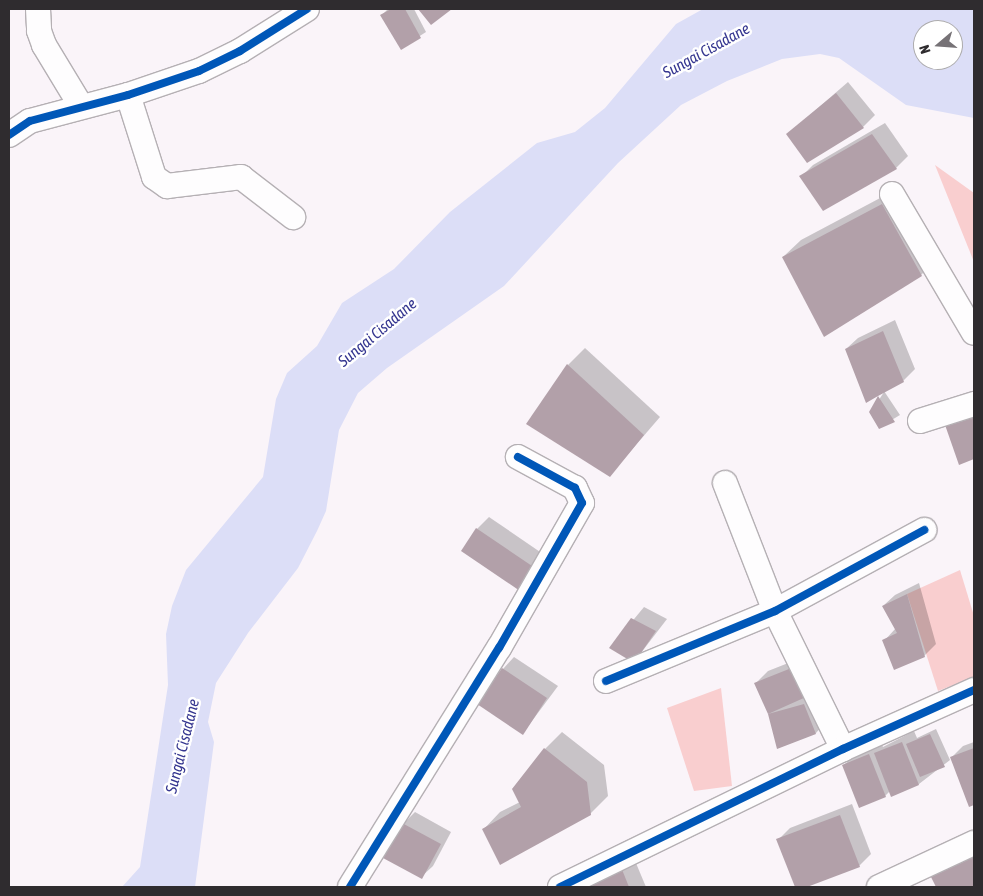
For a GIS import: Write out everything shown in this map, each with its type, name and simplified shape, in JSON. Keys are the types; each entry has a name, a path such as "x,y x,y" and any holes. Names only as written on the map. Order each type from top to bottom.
{"street":[{"path":"38,9 39,31 44,45 81,106"},
{"path":"9,135 30,121 128,95 199,72 240,51 307,9"},
{"path":"128,95 154,177 167,186 242,177 293,217"},
{"path":"892,194 974,333"},
{"path":"920,421 974,404"},
{"path":"350,887 499,648 582,503 576,488 518,456"},
{"path":"725,484 775,611 843,749"},
{"path":"606,681 775,611 924,530"},
{"path":"560,887 843,749 974,690"},
{"path":"879,887 974,843"}],"shaded area":[{"path":"935,165 974,193 974,262"},
{"path":"960,570 974,616 974,677 938,691 907,594"},
{"path":"721,688 732,786 694,791 667,708"}],"water":[{"name":"Sungai Cisadane","path":"703,9 974,9 974,118 906,105 839,58 820,54 782,59 727,81 681,105 618,163 504,286 387,368 358,393 339,430 326,511 317,531 298,568 248,633 216,683 208,722 214,742 195,887 122,887 140,867 168,685 166,634 172,606 186,570 263,477 276,399 287,373 317,346 342,303 394,269 450,212 537,143 575,132 605,108 676,24"}],"building":[{"path":"391,9 405,9 421,38 401,50 380,15"},
{"path":"418,9 452,9 431,25"},
{"path":"836,93 864,128 807,163 786,134"},
{"path":"872,134 897,169 823,211 799,176"},
{"path":"882,204 922,276 824,337 782,257"},
{"path":"883,331 904,382 866,403 845,349"},
{"path":"567,364 644,435 610,477 526,424"},
{"path":"878,396 895,422 879,429 869,412"},
{"path":"974,411 974,459 959,465 944,422"},
{"path":"476,528 535,568 520,591 461,551"},
{"path":"907,594 925,657 894,670 882,640 897,633 882,606"},
{"path":"631,618 656,631 634,663 609,648"},
{"path":"794,667 806,697 768,714 754,683"},
{"path":"502,668 547,698 523,735 477,704"},
{"path":"804,704 816,734 777,749 768,714"},
{"path":"930,734 945,767 920,777 906,744"},
{"path":"902,742 919,785 891,797 874,753"},
{"path":"544,748 587,782 591,815 500,865 482,829 521,807 512,789"},
{"path":"974,748 974,805 969,807 950,757"},
{"path":"869,754 886,797 859,808 842,765"},
{"path":"840,815 860,867 807,887 795,887 776,839"},
{"path":"402,823 441,844 422,879 383,858"},
{"path":"974,847 974,887 936,887 927,869"},
{"path":"621,867 629,887 588,887 586,882"}],"cycle path":[{"path":"9,135 30,121 128,95 199,71 240,51 307,9"},
{"path":"350,887 499,648 582,503 575,488 518,457"},
{"path":"606,681 775,611 924,530"},
{"path":"560,887 843,749 974,690"}]}
